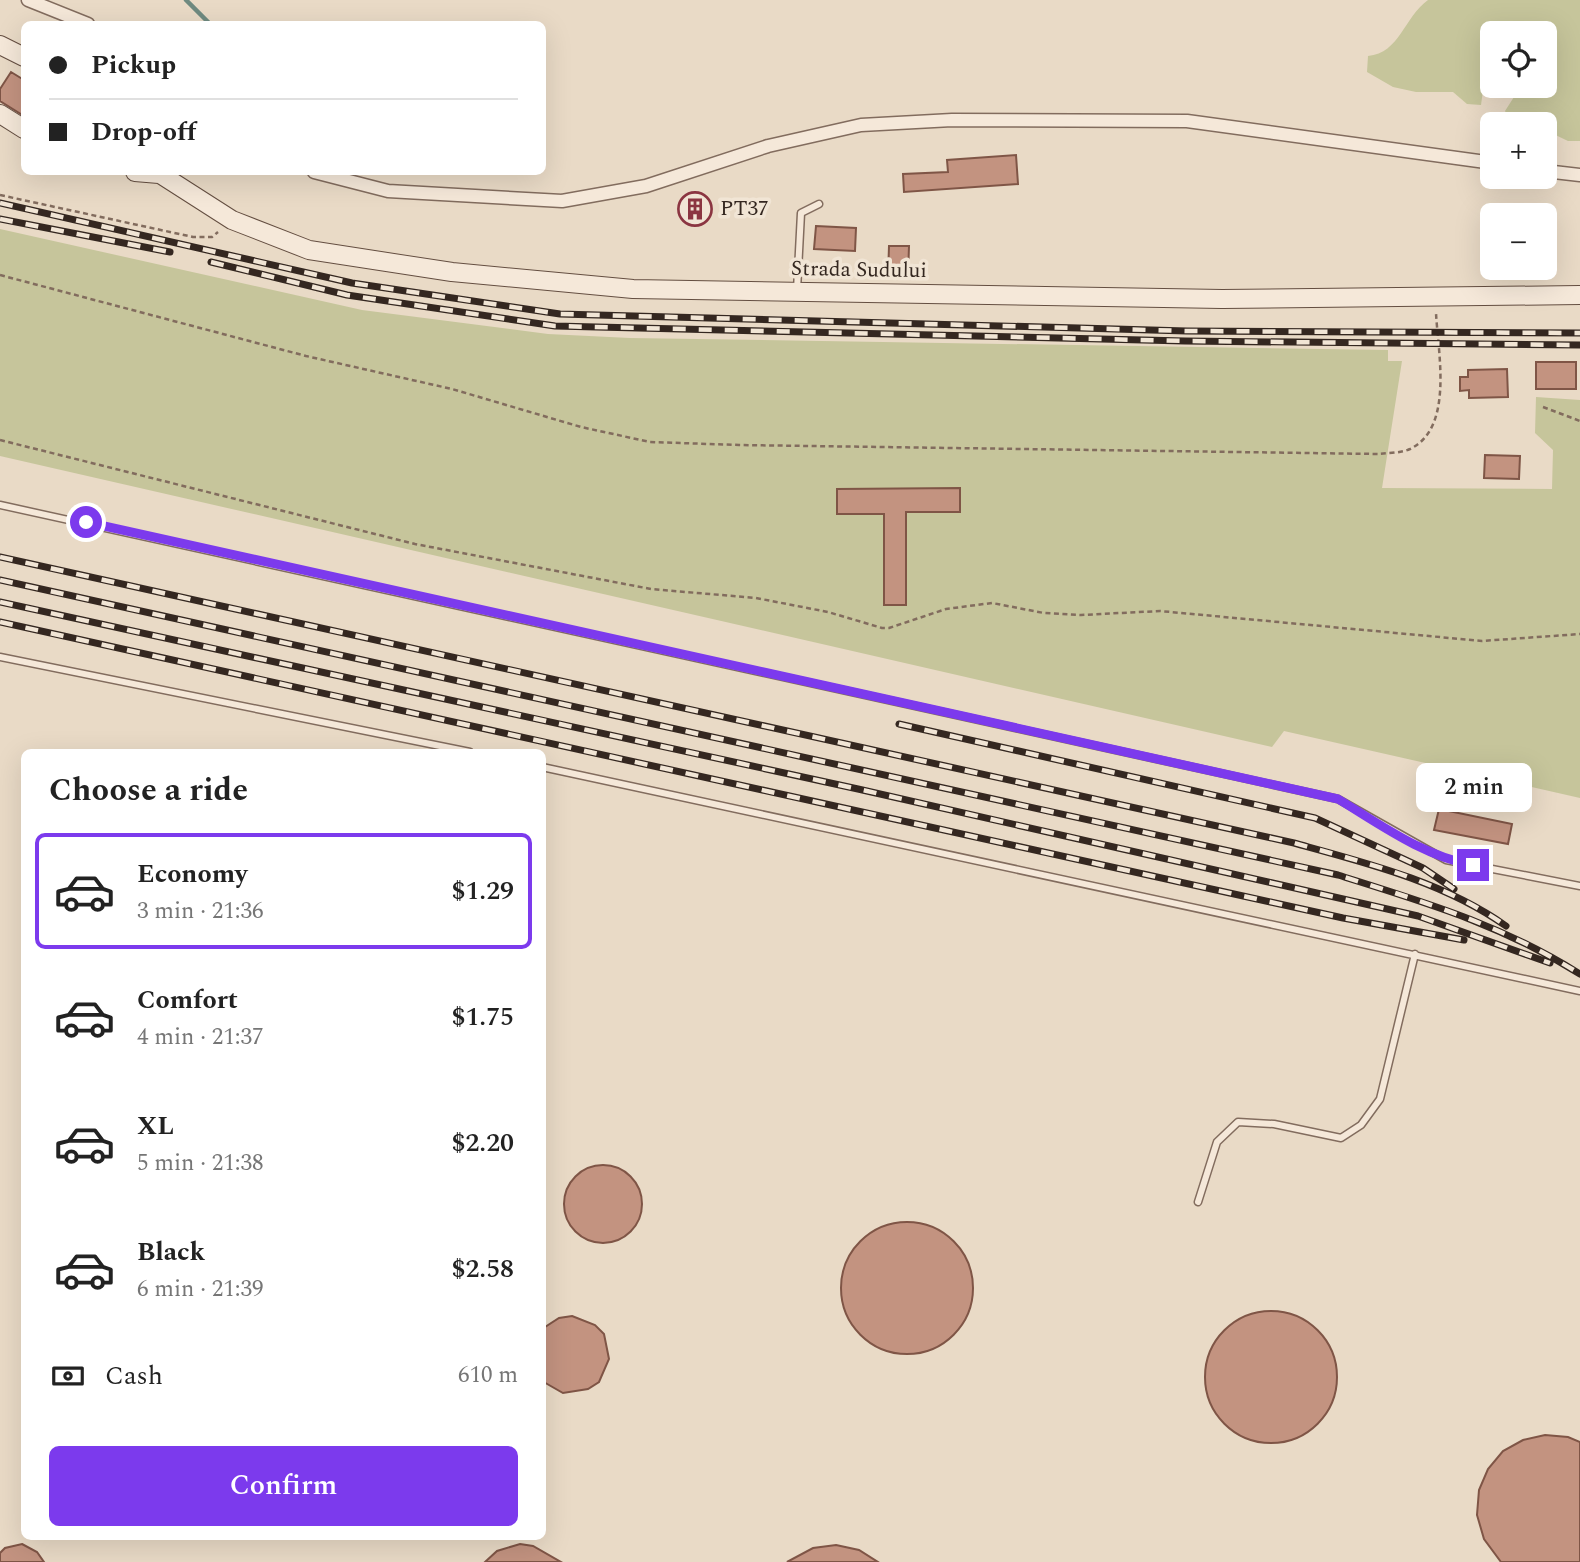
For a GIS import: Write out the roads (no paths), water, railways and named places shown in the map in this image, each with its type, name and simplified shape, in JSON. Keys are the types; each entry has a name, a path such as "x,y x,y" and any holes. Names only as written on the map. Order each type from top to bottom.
{"street":[{"path":"28,0 80,21"},
{"path":"0,46 21,56"},
{"path":"0,114 21,127"},
{"path":"326,175 388,191 562,201 646,186 768,146 861,125 952,120 1187,121 1480,161"},
{"path":"1557,172 1580,175"},
{"name":"Strada Sudului","path":"161,175 232,220 309,250 452,272 633,289 1222,299 1580,295"}],"lane":[{"path":"797,292 801,213 820,204"},
{"path":"0,505 1338,799 1446,860 1580,886"},
{"path":"0,657 455,749"},
{"path":"546,768 1580,990"},
{"path":"1198,1202 1217,1142 1238,1122 1275,1124 1341,1138 1360,1125 1380,1099 1415,954"}],"waterway":[{"path":"186,0 207,21"}],"railway":[{"path":"0,203 352,283 560,314 1187,331 1580,333"},
{"path":"0,219 170,252"},
{"path":"211,262 347,295 555,326 1185,341 1580,345"},
{"path":"0,557 1294,843 1377,866 1431,886 1457,897 1506,926"},
{"path":"0,580 1338,875 1433,905 1492,928 1580,974"},
{"path":"0,602 858,789 1418,916 1550,963"},
{"path":"0,622 1343,918 1464,940"},
{"path":"899,724 1315,818 1423,868 1454,889"}],"place":[{"name":"PT37","path":"695,209"}]}
